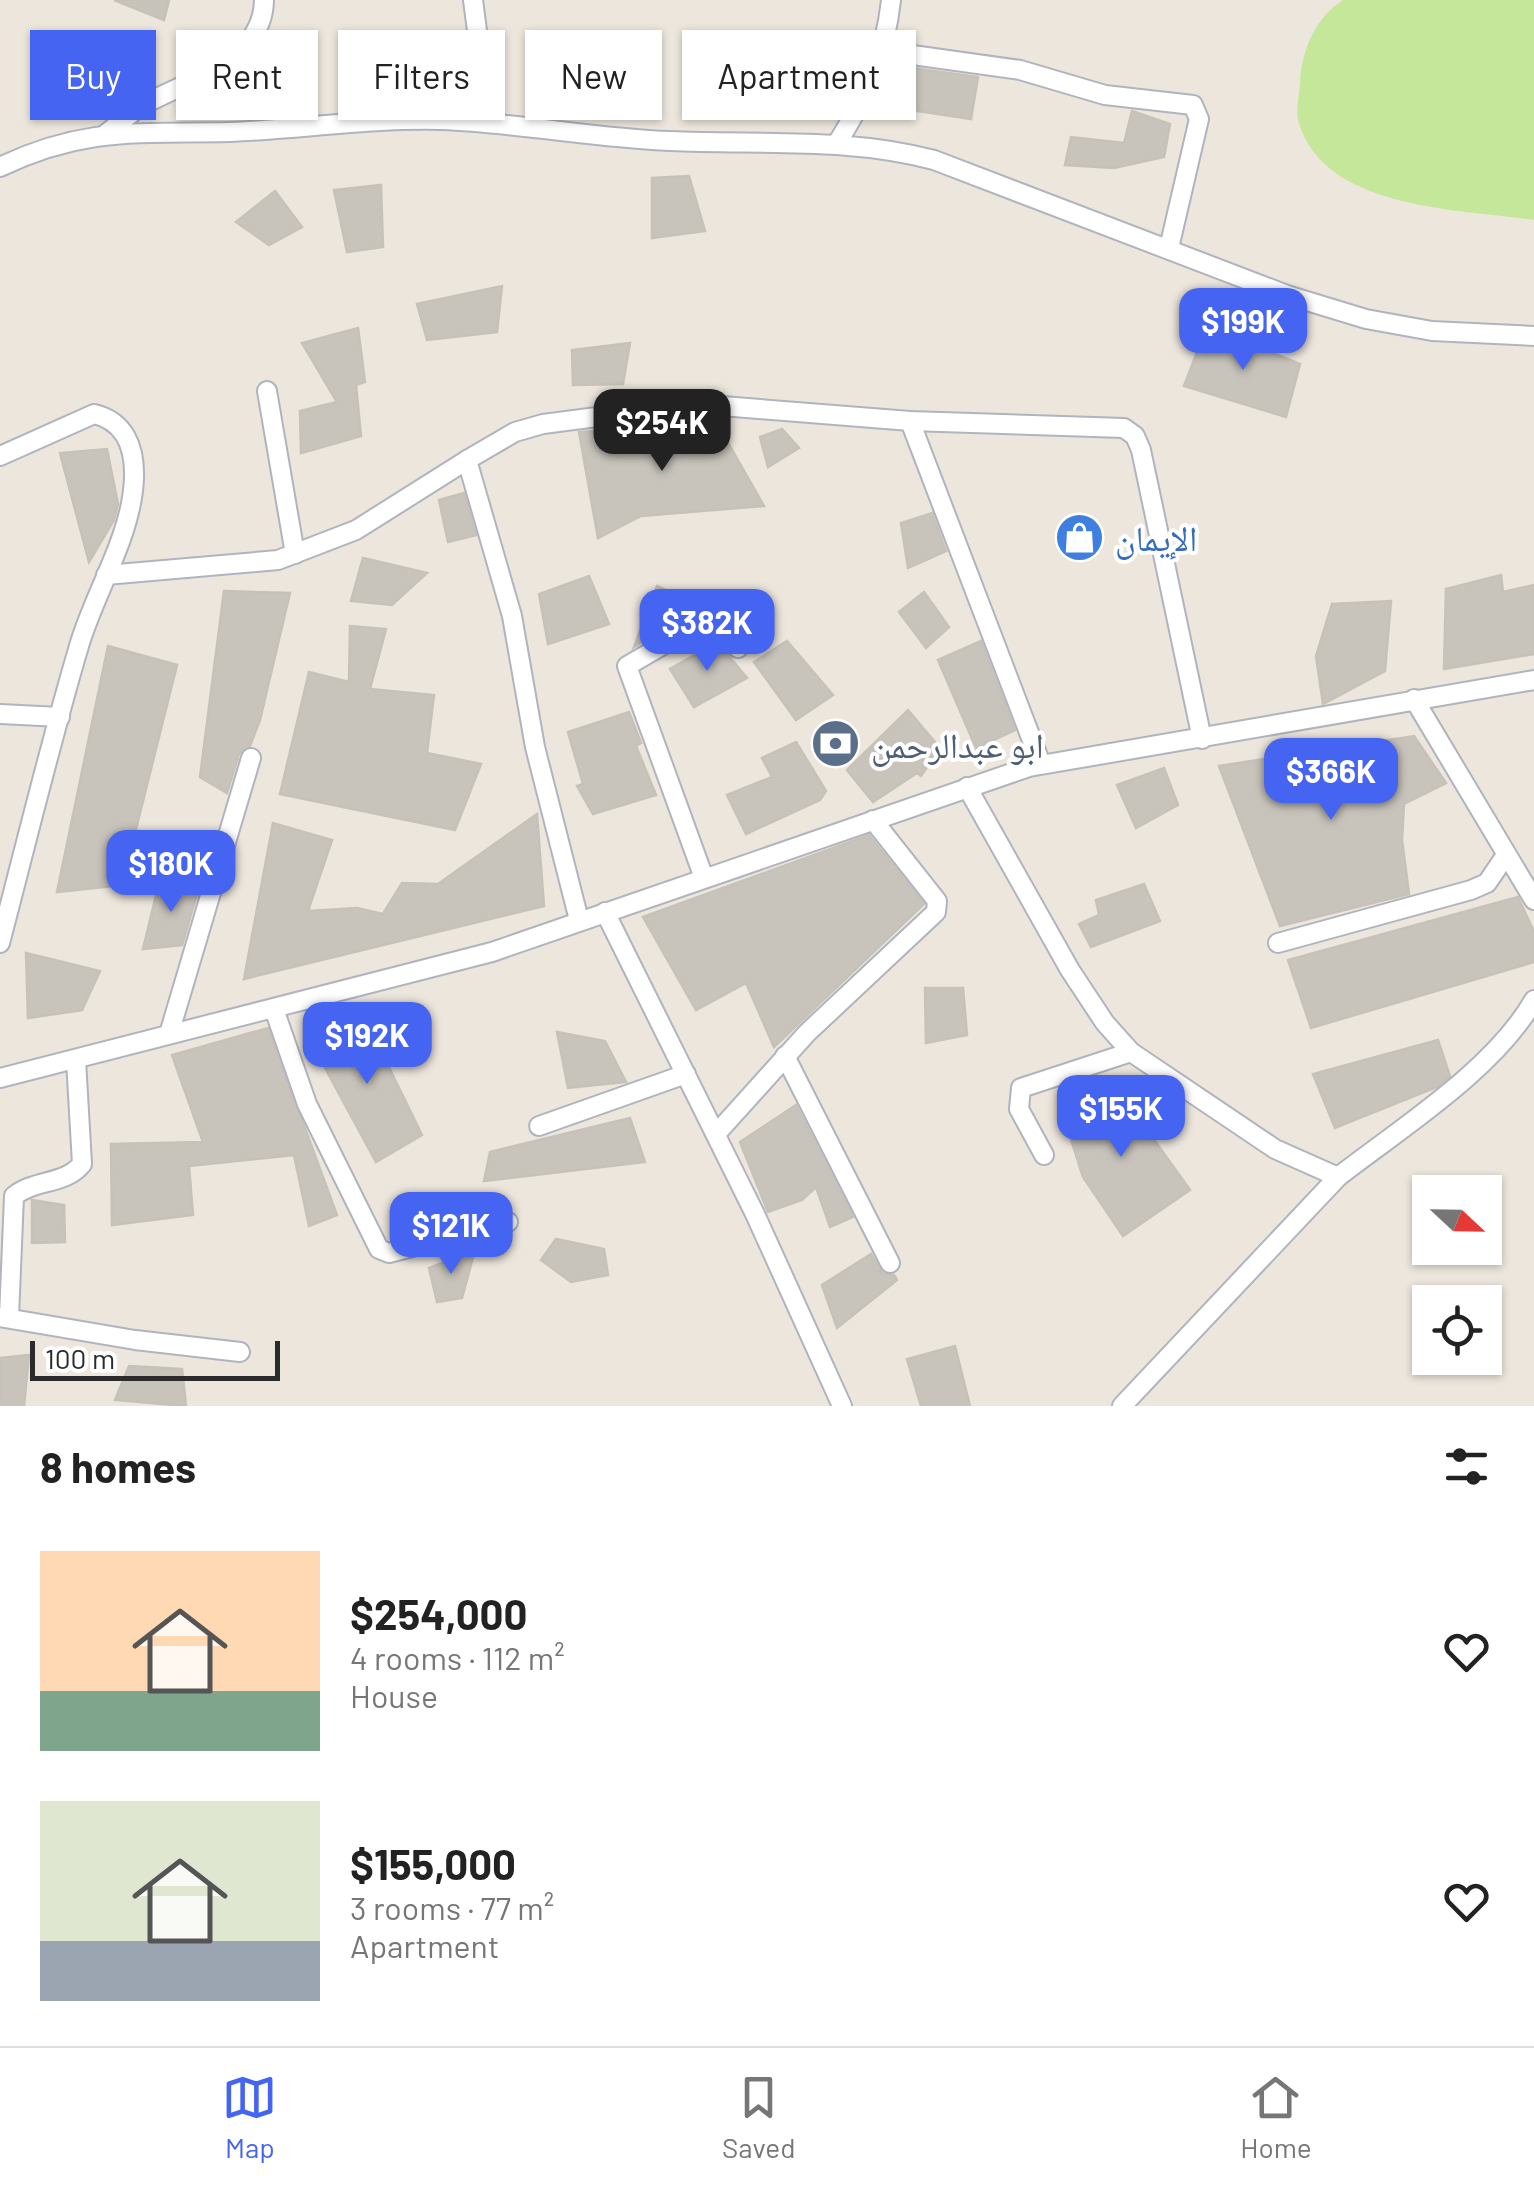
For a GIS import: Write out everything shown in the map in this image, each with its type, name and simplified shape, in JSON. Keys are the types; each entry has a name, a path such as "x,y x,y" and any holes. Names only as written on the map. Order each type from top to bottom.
{"street":[{"path":"107,133 143,105 240,52 261,22 264,0"},
{"path":"473,0 489,122"},
{"path":"887,30 891,0"},
{"path":"916,55 1020,70 1106,95 1193,106 1199,119 1169,248"},
{"path":"0,166 25,155 107,133 316,128 399,120 489,122 667,141 769,140 891,149 934,160 1288,295 1366,319 1432,330 1534,336"},
{"path":"836,145 852,120"},
{"path":"267,390 295,554"},
{"path":"106,575 249,566 295,554 356,530 515,432 577,417 642,408 753,406 910,421 1118,427 1135,436 1202,739"},
{"path":"0,456 94,414 108,417 130,442 134,482 106,575 80,642 0,943"},
{"path":"910,421 1040,764"},
{"path":"468,460 512,616 535,746 579,920"},
{"path":"704,878 627,666 706,620 717,623 738,648"},
{"path":"0,1078 492,952 1040,764 1534,680"},
{"path":"1414,699 1533,896"},
{"path":"0,714 60,717"},
{"path":"169,1034 251,758"},
{"path":"967,786 1070,970 1105,1023 1131,1052 1275,1150 1338,1177"},
{"path":"716,1134 785,1056 936,912 937,901 873,820"},
{"path":"1278,942 1472,890 1487,883 1506,856"},
{"path":"605,912 716,1134 842,1406"},
{"path":"1122,1406 1338,1177 1447,1092 1511,1034 1534,1000"},
{"path":"274,1009 307,1104 379,1249 388,1253 508,1222"},
{"path":"1044,1155 1019,1109 1021,1088 1131,1052"},
{"path":"785,1056 890,1263"},
{"path":"76,1060 82,1164 72,1176 25,1187 14,1196 5,1317 135,1340 240,1352"},
{"path":"539,1126 686,1074"}],"green space":[{"path":"1343,0 1534,0 1534,220 1398,200 1365,189 1336,173 1314,152 1297,114 1303,60 1317,26"}],"building":[{"path":"114,0 169,0 164,20"},
{"path":"916,69 978,77 971,119 916,111"},
{"path":"1132,111 1170,124 1164,157 1114,168 1065,165 1071,137 1124,143"},
{"path":"689,176 705,231 652,238 652,178"},
{"path":"381,185 383,247 347,252 334,190"},
{"path":"275,191 302,227 269,245 236,222"},
{"path":"502,286 497,332 427,340 417,304"},
{"path":"1207,326 1300,364 1286,417 1184,386"},
{"path":"358,328 365,382 356,385 361,436 301,453 300,411 337,402 302,343"},
{"path":"630,343 623,384 573,385 572,350"},
{"path":"718,425 764,506 641,516 598,538 579,432"},
{"path":"782,429 799,448 768,467 760,437"},
{"path":"107,449 118,504 114,520 89,562 60,453"},
{"path":"464,493 476,535 448,542 439,500"},
{"path":"932,513 946,551 908,568 901,523"},
{"path":"363,558 427,573 392,605 351,601"},
{"path":"1501,575 1503,592 1534,585 1534,654 1444,669 1446,589"},
{"path":"589,576 609,624 548,644 539,594"},
{"path":"657,586 698,605 684,618 669,623 634,647"},
{"path":"224,591 290,593 260,720 250,746 239,754 227,793 200,777"},
{"path":"924,592 949,627 926,648 899,612"},
{"path":"1391,601 1385,671 1323,704 1316,656 1332,604"},
{"path":"350,626 386,629 370,689 434,695 427,753 481,764 455,830 280,794 309,672 349,682"},
{"path":"787,641 833,695 796,720 754,662"},
{"path":"981,641 1015,730 976,748 938,660"},
{"path":"717,642 747,678 694,707 670,669"},
{"path":"108,646 177,665 122,885 57,892"},
{"path":"908,710 940,748 921,776 917,773 873,802 847,770"},
{"path":"629,712 641,743 636,746 656,795 593,814 577,786 583,784 568,732"},
{"path":"1414,736 1446,783 1404,804 1402,840 1409,894 1280,926 1219,766"},
{"path":"796,742 826,791 820,800 746,834 727,795 772,777 762,758"},
{"path":"1164,768 1178,805 1136,828 1117,785"},
{"path":"537,814 544,906 244,979 273,823 332,840 308,911 357,908 383,914 402,883 438,884"},
{"path":"869,835 924,904 774,1047 746,983 696,1010 643,917"},
{"path":"159,883 200,884 182,945 143,949"},
{"path":"1144,884 1160,921 1091,947 1079,924 1099,915 1096,900"},
{"path":"1518,897 1534,932 1534,962 1311,1028 1288,960"},
{"path":"26,953 100,971 82,1010 28,1018"},
{"path":"925,988 963,988 967,1035 926,1043"},
{"path":"363,1014 422,1135 376,1162 311,1042"},
{"path":"268,1028 337,1215 309,1226 294,1155 189,1166 193,1215 112,1225 111,1144 203,1142 172,1055"},
{"path":"557,1032 605,1041 626,1082 568,1088"},
{"path":"1438,1040 1450,1076 1437,1087 1335,1128 1313,1074"},
{"path":"1120,1092 1190,1190 1123,1236 1083,1177 1059,1102"},
{"path":"796,1105 853,1217 830,1227 816,1187 802,1200 768,1212 740,1142"},
{"path":"630,1118 645,1162 484,1181 490,1152"},
{"path":"32,1200 64,1205 65,1242 32,1243"},
{"path":"556,1239 604,1249 608,1275 571,1282 541,1260"},
{"path":"475,1250 462,1298 437,1302 429,1268"},
{"path":"871,1254 882,1273 894,1275 897,1280 837,1328 822,1285"},
{"path":"955,1346 970,1406 921,1406 907,1359"},
{"path":"29,1355 24,1406 0,1406 0,1358"},
{"path":"129,1366 182,1369 186,1406 115,1400"}],"place":[{"name":"الإيمان","path":"1080,537"},
{"name":"ابو عبدالرحمن","path":"836,744"}]}
